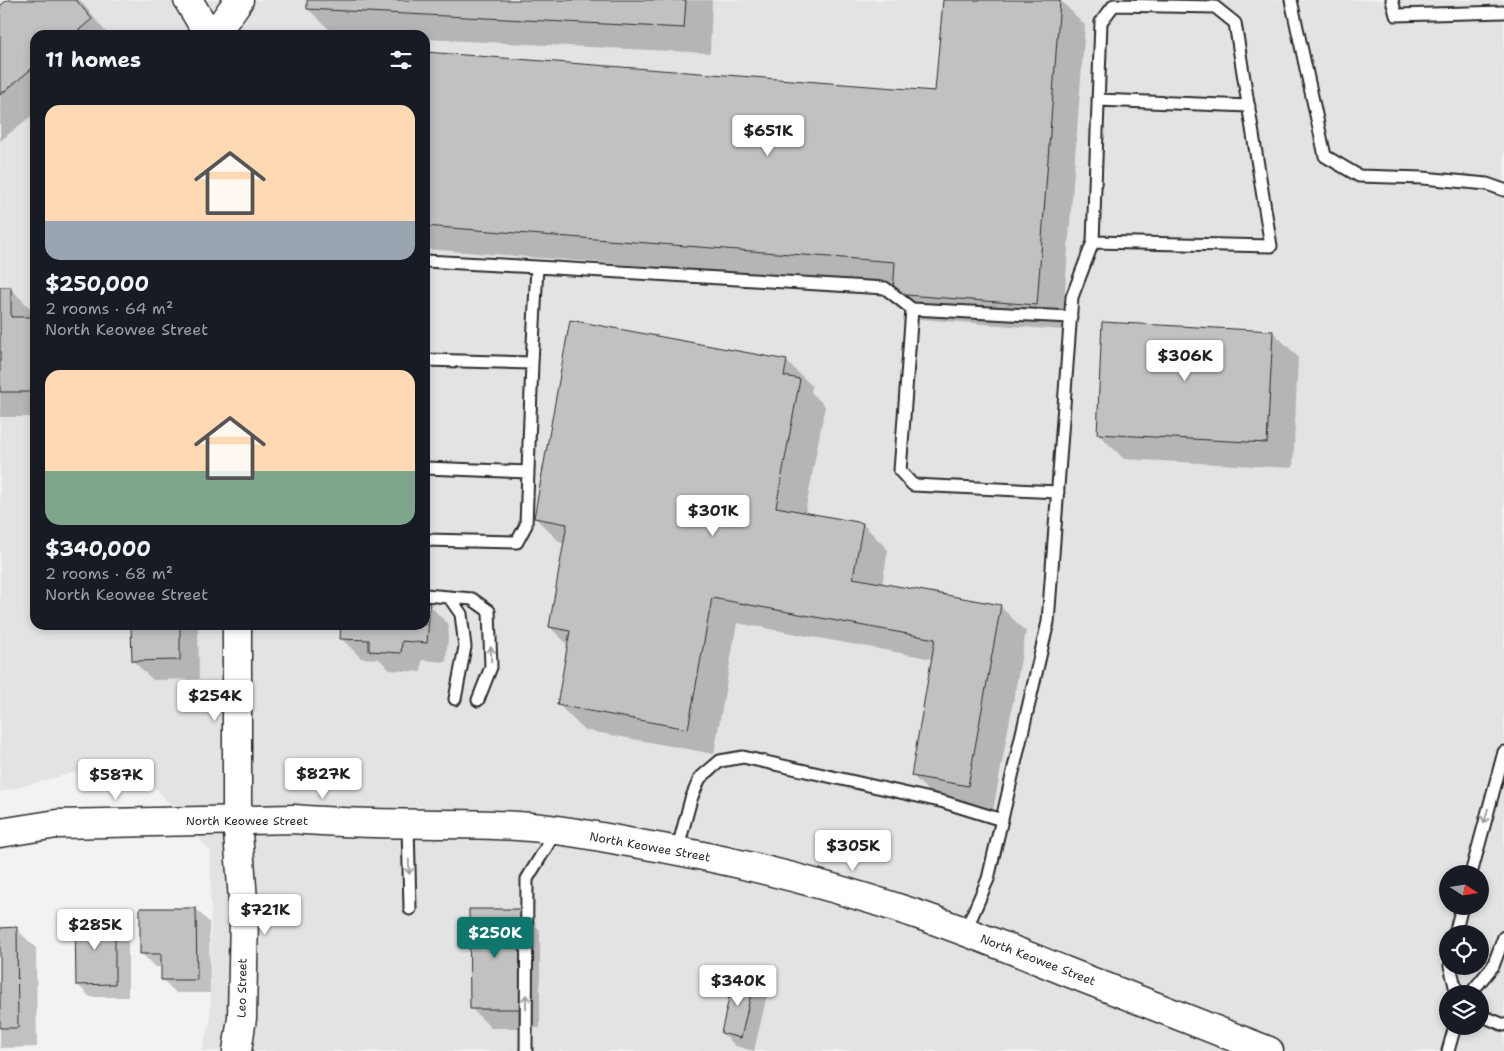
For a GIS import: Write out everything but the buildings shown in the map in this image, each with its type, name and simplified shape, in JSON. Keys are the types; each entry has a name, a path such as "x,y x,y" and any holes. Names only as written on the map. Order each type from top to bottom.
{"main road":[{"path":"188,0 207,30"},
{"path":"214,30 224,21 239,0"},
{"name":"Leo Street","path":"236,630 237,819 244,914 242,1018 237,1051"},
{"name":"North Keowee Street","path":"0,833 57,824 294,819 408,825 520,826 628,842 726,861 824,886 914,913 1268,1051"}],"lane":[{"path":"1291,0 1324,156 1359,176 1487,184 1504,190"},
{"path":"1392,0 1396,15 1504,12"},
{"path":"965,932 988,879 1048,622 1072,297 1093,242 1101,22 1114,5 1215,7 1235,23 1271,246 1093,242"},
{"path":"1098,100 1248,106"},
{"path":"430,261 885,288 912,309 1071,317"},
{"path":"430,540 517,542 526,525 532,363 538,267"},
{"path":"912,309 900,472 913,485 1058,492"},
{"path":"430,360 532,363"},
{"path":"430,468 528,472"},
{"path":"430,596 472,599 489,611 491,667 478,700"},
{"path":"449,597 460,614 465,647 455,699"},
{"path":"1473,865 1504,752"},
{"path":"677,851 691,799 700,778 720,761 743,757 944,802 1002,820"},
{"path":"408,825 410,909"},
{"path":"526,1051 527,879 556,831"},
{"path":"1477,985 1492,966 1504,937"},
{"path":"1489,1019 1504,1025"},
{"path":"1448,1051 1452,1035"}],"shaded area":[{"path":"0,0 1504,0 1504,1051 201,1051 210,1022 211,852 130,758 0,792"}]}
